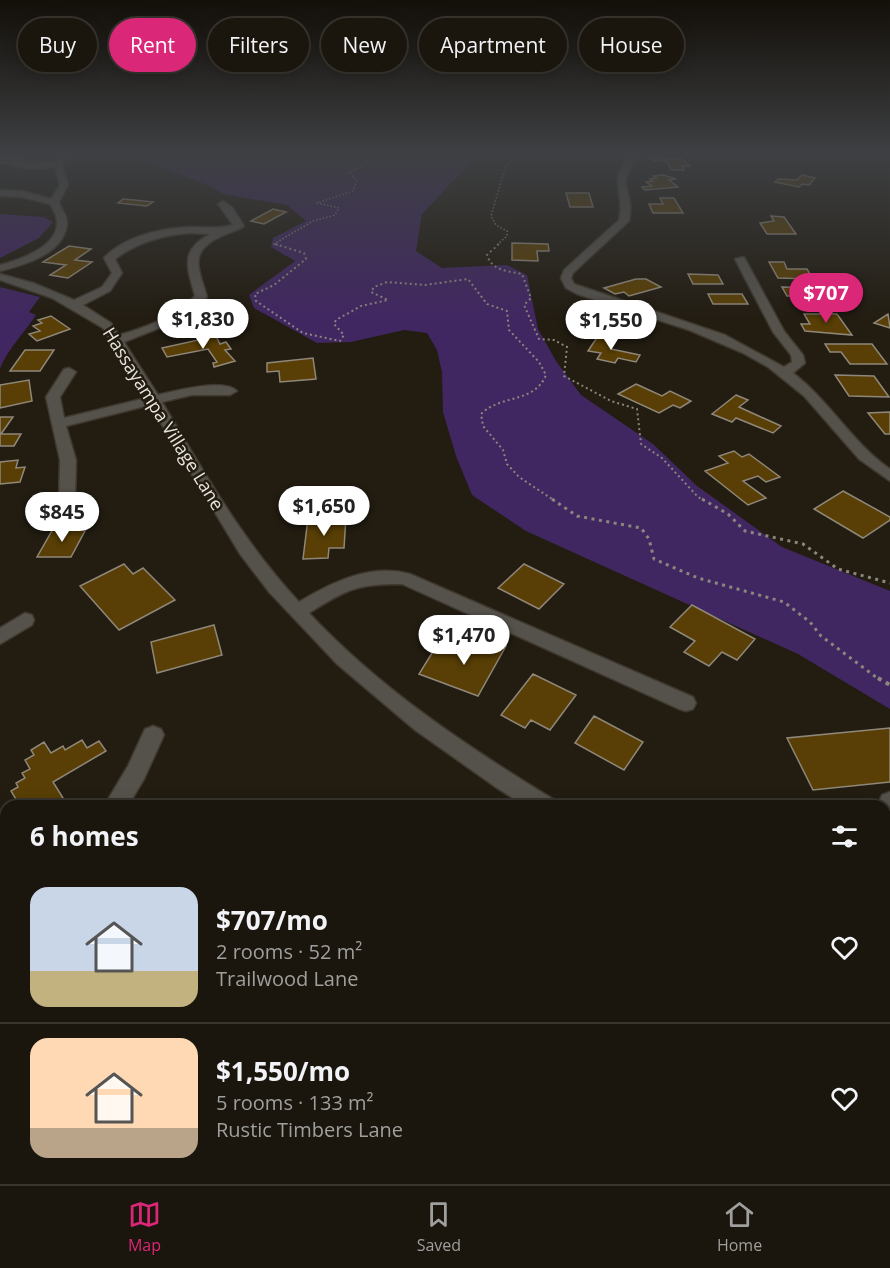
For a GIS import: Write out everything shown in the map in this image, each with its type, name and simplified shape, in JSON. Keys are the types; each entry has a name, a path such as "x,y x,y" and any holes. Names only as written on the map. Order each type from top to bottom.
{"street":[{"path":"0,268 45,249 54,242 62,221 57,209"},
{"path":"229,209 239,226 250,231"},
{"path":"626,209 624,220 568,273 566,278 570,286 581,292 717,336 751,352 785,373 815,398 850,442 890,476"},
{"path":"117,340 167,322 193,306 201,297 192,265 196,250 220,232 239,226"},
{"path":"76,304 106,289 117,273 109,258 137,239 194,230 220,232"},
{"path":"0,262 56,236"},
{"path":"33,246 45,249"},
{"path":"740,259 779,333 797,355 799,363 785,373"},
{"name":"Hassayampa Village Lane","path":"0,277 38,286 76,304 107,326 247,551 297,611 357,669 431,732 536,800"},
{"path":"67,501 68,460 53,397 69,372"},
{"path":"58,424 192,391 230,391"},
{"path":"297,611 333,590 364,578 404,578 686,703"},
{"path":"0,637 25,620"},
{"path":"119,800 136,772 153,735"}],"path":[{"path":"338,209 335,215 313,221 274,244 304,254 306,259 274,285 255,294 256,301 297,330 340,341 344,335 334,324 336,320 361,306 388,300 371,292 377,285 393,282 427,285 455,279 468,279 480,298 507,311 508,327 512,334 528,349 546,375 544,384 534,393 488,406 481,414 483,426 503,450 512,470 577,516 641,528 649,539 654,559 660,563 698,578 784,602 810,622 821,636 851,656 869,673 890,685"},
{"path":"493,209 491,216 496,225 507,231 507,236 487,255 488,261 493,266 522,274 531,298 524,305 539,339 554,340 567,347 564,376 611,401 637,409 641,444 663,459 686,481 698,497 728,514 745,531 803,544 838,569 890,583"}],"shaded area":[{"path":"292,209 427,209 422,214 416,251 442,268 507,265 527,275 538,329 556,361 581,395 653,444 697,486 782,547 890,591 890,709 798,654 526,531 472,495 456,456 443,412 442,372 437,350 427,333 404,330 351,342 317,343 254,308 249,295 295,261 271,247 273,238 306,221"},
{"path":"0,214 44,217 53,222 39,238 0,258"},
{"path":"0,287 40,297 29,312 36,315 11,348 0,369"}],"building":[{"path":"273,209 286,212 264,224 251,221"},
{"path":"651,209 681,209 683,213 653,213"},
{"path":"771,216 784,217 796,234 767,234 760,223 774,221"},
{"path":"512,243 548,244 549,251 537,251 538,261 512,260"},
{"path":"69,246 91,249 75,260 92,262 68,278 50,275 66,265 43,262"},
{"path":"769,262 784,262 787,269 807,269 813,279 778,278"},
{"path":"688,274 718,275 723,284 693,284"},
{"path":"636,279 646,279 661,287 629,296 624,292 615,294 604,288"},
{"path":"782,287 827,288 835,291 846,307 814,306 807,296 787,296"},
{"path":"708,294 742,294 748,304 713,304"},
{"path":"804,314 837,314 852,335 805,331 801,324 810,324"},
{"path":"888,314 890,328 874,323"},
{"path":"51,316 70,329 37,341 29,334 40,331 33,326 42,323 38,320"},
{"path":"216,336 220,344 226,342 231,349 225,350 235,361 214,367 213,363 217,362 208,349 167,357 162,348"},
{"path":"598,336 617,339 611,349 640,355 636,362 618,358 615,363 597,359 601,353 588,351"},
{"path":"825,344 872,344 887,364 850,364 841,352 830,352"},
{"path":"25,350 54,350 40,371 10,371"},
{"path":"313,358 316,379 280,382 279,371 267,372 267,363"},
{"path":"835,375 874,376 889,397 849,396"},
{"path":"29,380 32,401 0,408 0,385"},
{"path":"636,384 662,396 670,391 691,401 680,408 673,405 659,413 618,394"},
{"path":"736,395 748,400 739,407 781,426 773,433 736,418 732,422 712,414"},
{"path":"890,412 890,434 885,434 868,413"},
{"path":"0,417 13,417 1,434 21,434 14,446 0,446"},
{"path":"734,451 742,457 749,454 780,477 766,482 758,476 743,481 766,498 748,505 705,471 728,463 719,456"},
{"path":"18,460 16,468 25,467 20,482 0,484 0,462"},
{"path":"843,491 890,517 890,520 863,538 814,509"},
{"path":"346,517 344,548 329,548 328,558 303,559 308,518"},
{"path":"53,529 86,529 71,557 37,557"},
{"path":"124,564 133,574 143,568 175,600 119,630 80,586"},
{"path":"524,564 564,584 539,609 498,588"},
{"path":"692,605 755,639 737,660 722,652 709,666 684,652 695,641 670,627"},
{"path":"214,625 222,655 157,673 151,642"},
{"path":"477,637 506,646 478,696 419,674 437,645 466,655"},
{"path":"533,674 576,695 550,730 531,720 525,728 501,715"},
{"path":"594,716 643,742 624,770 575,743"},
{"path":"890,728 890,782 813,790 787,738"},
{"path":"82,740 87,748 99,741 106,751 53,782 63,798 16,800 11,791 18,787 16,783 25,778 22,773 30,769 25,760 34,755 31,750 44,742 51,753 63,746 65,750"}]}
